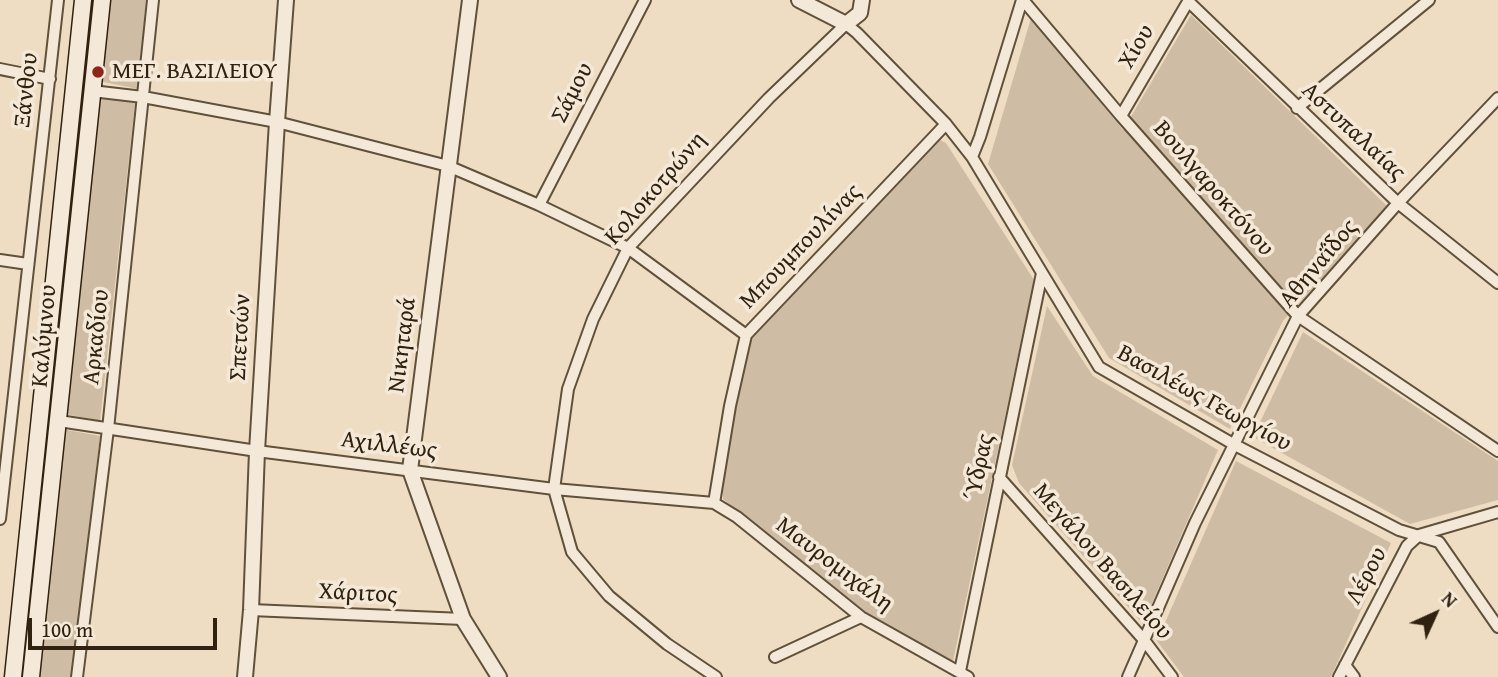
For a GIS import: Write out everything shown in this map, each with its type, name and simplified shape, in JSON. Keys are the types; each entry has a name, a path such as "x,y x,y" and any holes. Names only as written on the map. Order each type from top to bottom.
{"main road":[{"name":"Καλύμνου","path":"13,677 83,0"},
{"name":"Καλύμνου","path":"31,677 60,421 102,0"}],"street":[{"name":"Ξάνθου","path":"0,519 6,414 28,264 58,0"},
{"name":"Αρκαδίου","path":"77,677 108,429 153,0"},
{"name":"Σπετσών","path":"245,677 286,0"},
{"name":"Νικηταρά","path":"470,0 410,470 463,619 499,677"},
{"name":"Σάμου","path":"539,205 645,0"},
{"name":"Βασιλέως Γεωργίου","path":"799,0 857,33 946,124 972,157 1099,367 1235,445 1399,530 1439,542 1498,627"},
{"name":"Κολοκοτρώνη","path":"716,677 667,644 609,596 572,552 554,489 568,389 593,319 628,248 769,98 845,24 860,13 862,0"},
{"path":"972,157 981,137 1023,0"},
{"name":"Βουλγαροκτόνου","path":"1023,0 1297,316 1498,451"},
{"path":"1297,108 1429,0"},
{"name":"Χίου","path":"1121,116 1189,1"},
{"name":"Αστυπαλαίας","path":"1189,1 1398,204 1498,283"},
{"path":"0,69 50,79"},
{"path":"92,91 143,97 277,122 448,166 539,205 628,248 746,335"},
{"name":"Αθηναΐδος","path":"1128,677 1195,523 1297,316 1498,99"},
{"name":"Μπουμπουλίνας","path":"714,503 730,406 746,335 946,124"},
{"path":"0,260 28,264"},
{"name":"Ύδρας","path":"964,674 999,477 1042,272"},
{"name":"Αχιλλέως","path":"60,421 257,451 554,489 714,503"},
{"name":"Μεγάλου Βασιλείου","path":"999,477 1144,640 1172,677"},
{"name":"Μαυρομιχάλη","path":"714,503 737,517 861,617 964,674"},
{"name":"Λέρου","path":"1339,677 1401,554 1419,535 1498,512"},
{"name":"Χάριτος","path":"251,610 463,619"},
{"path":"775,657 861,617"},
{"path":"1345,665 1354,677"}],"shaded area":[{"path":"108,0 146,0 138,89 99,81"},
{"path":"1191,15 1387,206 1283,321 1230,429 1109,358 988,164 1031,18 1123,130"},
{"path":"97,96 135,103 100,421 65,414"},
{"path":"940,140 946,143 1034,280 953,661 864,614 723,499 721,480 751,338"},
{"path":"1047,306 1093,376 1218,450 1143,624 1019,483 1012,465"},
{"path":"1303,332 1498,461 1498,500 1410,524 1253,437"},
{"path":"62,429 100,436 72,677 38,677"},
{"path":"1236,461 1391,543 1331,677 1184,677 1157,641"}],"place":[{"name":"ΜΕΓ. ΒΑΣΙΛΕΙΟΥ","path":"98,72"}]}
